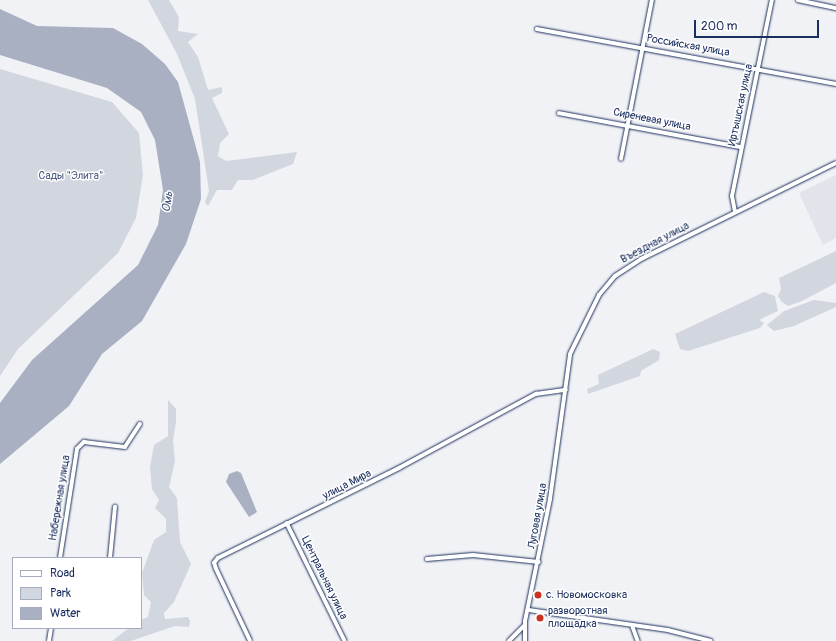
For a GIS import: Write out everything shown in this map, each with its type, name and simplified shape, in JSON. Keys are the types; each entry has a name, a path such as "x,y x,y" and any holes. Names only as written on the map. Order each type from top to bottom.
{"street":[{"path":"621,159 652,0"},
{"name":"Иртышская улица","path":"735,212 731,202 772,0"},
{"path":"798,0 836,8"},
{"name":"Российская улица","path":"537,29 644,47 836,84"},
{"name":"Сиреневая улица","path":"559,112 628,124 741,147"},
{"name":"Въездная улица","path":"566,392 573,345 607,284 641,259 836,163"},
{"name":"улица Мира","path":"250,641 214,563 224,554 288,523 536,394 566,392"},
{"name":"Луговая улица","path":"525,641 524,626 529,610 539,562 566,392"},
{"name":"Набережная улица","path":"60,557 77,449 84,442 125,447 140,424"},
{"path":"110,557 114,507"},
{"name":"Центральная улица","path":"288,523 345,641"},
{"path":"427,559 473,555 539,562"},
{"path":"529,610 633,627 668,630 711,641"},
{"path":"509,641 524,626"},
{"path":"633,627 638,641"},
{"path":"49,641 51,629"}],"shaded area":[{"path":"836,175 836,238 823,245 799,193"}],"green space":[{"path":"148,0 169,0 179,17 178,31 198,34 188,42 198,57 208,90 222,87 222,93 212,98 229,134 220,143 218,156 226,161 297,152 293,164 253,180 238,180 232,190 217,190 208,206 205,202 209,191 195,99 177,54"},
{"name":"Сады \"Элита\"","path":"0,69 112,102 139,133 143,175 136,218 118,253 18,349 0,376"},
{"path":"836,251 836,283 802,301 788,306 782,302 778,296 781,289 779,278"},
{"path":"764,292 775,296 778,311 759,320 764,323 760,328 688,351 680,349 675,334"},
{"path":"814,300 836,303 836,307 794,326 774,331 767,325 784,311"},
{"path":"653,349 660,352 659,360 641,371 640,376 588,394 587,389 599,384 598,375"},
{"path":"168,400 176,409 176,422 173,441 175,461 169,487 177,498 180,542 191,564 174,602 164,613 165,619 188,617 190,621 189,627 175,626 131,641 112,641 128,629 142,629 142,620 148,617 151,602 144,595 142,573 154,540 166,532 166,519 155,508 159,500 152,489 150,467 154,445 168,436"}],"water":[{"name":"Омь","path":"0,9 37,26 113,28 142,44 165,64 178,82 200,162 201,199 186,244 142,321 102,354 69,406 0,464 0,403 32,360 138,265 158,225 163,190 155,140 141,112 107,88 0,55"},
{"path":"237,471 241,473 257,512 249,517 226,482 229,474"}],"place":[{"name":"с. Новомосковка","path":"538,595"},
{"name":"разворотная площадка","path":"540,618"}]}
